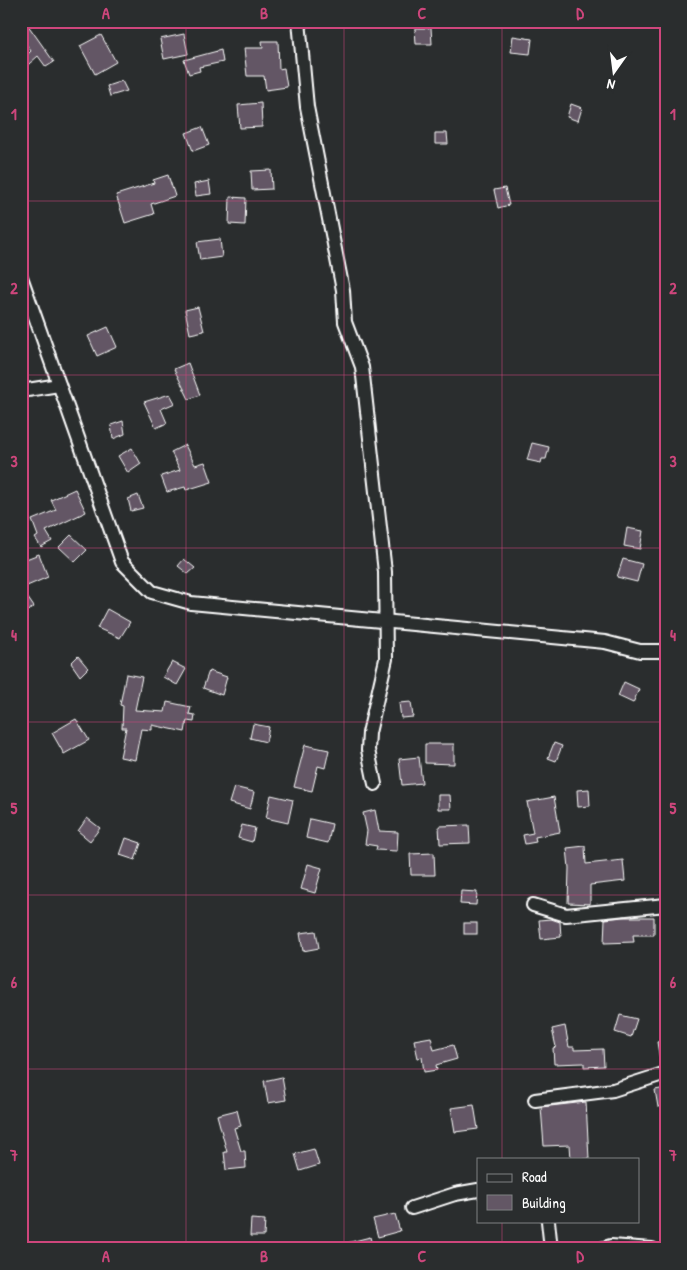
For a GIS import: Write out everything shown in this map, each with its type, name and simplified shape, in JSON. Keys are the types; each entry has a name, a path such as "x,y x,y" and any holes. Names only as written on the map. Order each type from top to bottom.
{"street":[{"path":"297,22 308,107 340,271 345,322 362,368 385,572 386,659 369,732 368,750 375,784"},
{"path":"21,278 122,562 152,592 191,603 605,642 640,651 666,651"},
{"path":"21,391 59,385"},
{"path":"533,905 566,915 666,904"},
{"path":"535,1100 613,1090 666,1073"},
{"path":"412,1208 455,1194 477,1190"},
{"path":"548,1222 551,1249"},
{"path":"601,1249 611,1246 652,1249"}],"building":[{"path":"21,21 25,21 54,62 46,67 38,56 21,71 21,61 31,51 21,37"},
{"path":"415,28 431,28 432,44 416,44"},
{"path":"184,34 188,54 164,59 160,39"},
{"path":"101,35 116,62 95,74 80,46"},
{"path":"513,36 532,39 530,54 511,52"},
{"path":"262,41 278,41 279,69 284,68 287,87 266,90 264,76 247,76 244,48 263,48"},
{"path":"221,50 223,62 199,67 200,71 189,74 184,60"},
{"path":"122,81 127,91 110,96 107,86"},
{"path":"261,103 262,127 240,128 238,105"},
{"path":"571,104 582,108 578,121 567,117"},
{"path":"202,127 209,145 193,151 186,133"},
{"path":"435,133 447,133 448,144 435,144"},
{"path":"271,170 272,189 252,190 251,171"},
{"path":"168,175 175,196 151,204 154,214 125,223 116,195 154,183 153,180"},
{"path":"209,181 211,194 196,196 194,184"},
{"path":"505,188 509,205 498,208 494,190"},
{"path":"230,197 246,198 245,225 229,224"},
{"path":"220,239 222,257 200,260 197,242"},
{"path":"198,307 204,331 190,334 185,310"},
{"path":"108,327 117,347 97,356 88,336"},
{"path":"188,363 200,395 189,399 174,369"},
{"path":"170,394 175,403 161,409 167,423 156,428 144,402"},
{"path":"123,421 125,434 113,439 111,425"},
{"path":"532,443 549,447 546,459 542,459 541,463 527,460"},
{"path":"185,445 195,465 205,462 212,482 186,490 185,487 167,492 161,476 180,470 171,452"},
{"path":"132,448 141,464 128,473 118,456"},
{"path":"75,489 86,512 46,531 52,541 41,547 35,538 38,536 32,520 56,510 51,500"},
{"path":"138,495 143,508 131,511 128,499"},
{"path":"627,528 643,531 640,549 624,546"},
{"path":"71,535 87,550 75,562 59,547"},
{"path":"39,554 48,577 27,586 21,571 21,561"},
{"path":"184,559 195,568 188,574 178,566"},
{"path":"623,559 642,564 637,582 617,577"},
{"path":"21,588 34,607 21,615"},
{"path":"107,609 130,622 120,638 97,628"},
{"path":"78,656 88,668 80,676 71,663"},
{"path":"172,662 186,669 177,685 163,677"},
{"path":"209,671 227,677 222,695 203,688"},
{"path":"126,674 142,677 135,710 165,712 167,702 191,707 189,714 195,715 194,722 187,721 185,732 152,725 152,730 141,729 135,760 120,757 126,728 122,728 123,706 120,705"},
{"path":"624,682 639,689 633,703 618,696"},
{"path":"411,702 413,717 401,718 399,703"},
{"path":"76,719 89,740 64,754 52,733"},
{"path":"253,724 269,727 266,742 250,738"},
{"path":"554,743 562,746 556,761 548,758"},
{"path":"425,744 454,744 454,764 425,763"},
{"path":"305,745 329,750 325,768 318,766 312,791 294,787"},
{"path":"419,757 422,783 402,785 399,759"},
{"path":"234,787 254,792 250,809 229,803"},
{"path":"589,789 590,806 578,807 577,790"},
{"path":"271,795 293,800 288,823 266,818"},
{"path":"438,795 450,795 451,809 438,809"},
{"path":"554,797 560,832 535,837 536,842 525,844 523,835 533,833 527,802"},
{"path":"375,810 379,831 398,832 397,851 376,850 377,846 365,844 367,831 363,813"},
{"path":"87,818 100,828 90,841 78,831"},
{"path":"310,819 332,824 328,843 306,838"},
{"path":"242,825 255,828 252,842 238,838"},
{"path":"469,825 470,843 440,844 439,826"},
{"path":"126,838 141,843 135,860 120,855"},
{"path":"585,846 586,864 623,860 625,881 590,885 590,904 568,903 569,868 567,848"},
{"path":"434,853 435,875 411,875 410,854"},
{"path":"308,864 322,868 315,893 301,889"},
{"path":"461,891 477,892 476,905 460,904"},
{"path":"654,917 654,935 633,935 634,942 604,943 605,919"},
{"path":"551,919 560,922 561,937 541,939 539,920"},
{"path":"464,923 477,923 477,934 464,934"},
{"path":"316,931 319,948 303,951 300,933"},
{"path":"620,1015 637,1019 631,1037 615,1032"},
{"path":"565,1026 569,1047 574,1047 574,1050 603,1049 604,1066 584,1067 584,1063 554,1064 553,1048 556,1047 552,1029"},
{"path":"431,1037 434,1050 453,1045 457,1059 436,1065 437,1070 424,1072 422,1057 418,1058 414,1040"},
{"path":"666,1040 666,1065 661,1066 657,1042"},
{"path":"282,1077 286,1100 268,1103 264,1081"},
{"path":"666,1088 666,1106 658,1107 655,1090"},
{"path":"586,1102 589,1158 571,1158 570,1145 544,1146 541,1107"},
{"path":"474,1105 478,1129 455,1132 451,1108"},
{"path":"237,1110 241,1126 234,1128 241,1151 245,1151 246,1168 226,1170 224,1152 227,1152 217,1115"},
{"path":"314,1149 319,1165 300,1171 295,1154"},
{"path":"395,1214 400,1231 378,1237 373,1219"},
{"path":"251,1219 265,1220 264,1236 250,1236"},
{"path":"370,1237 373,1249 335,1249 335,1246"}]}
